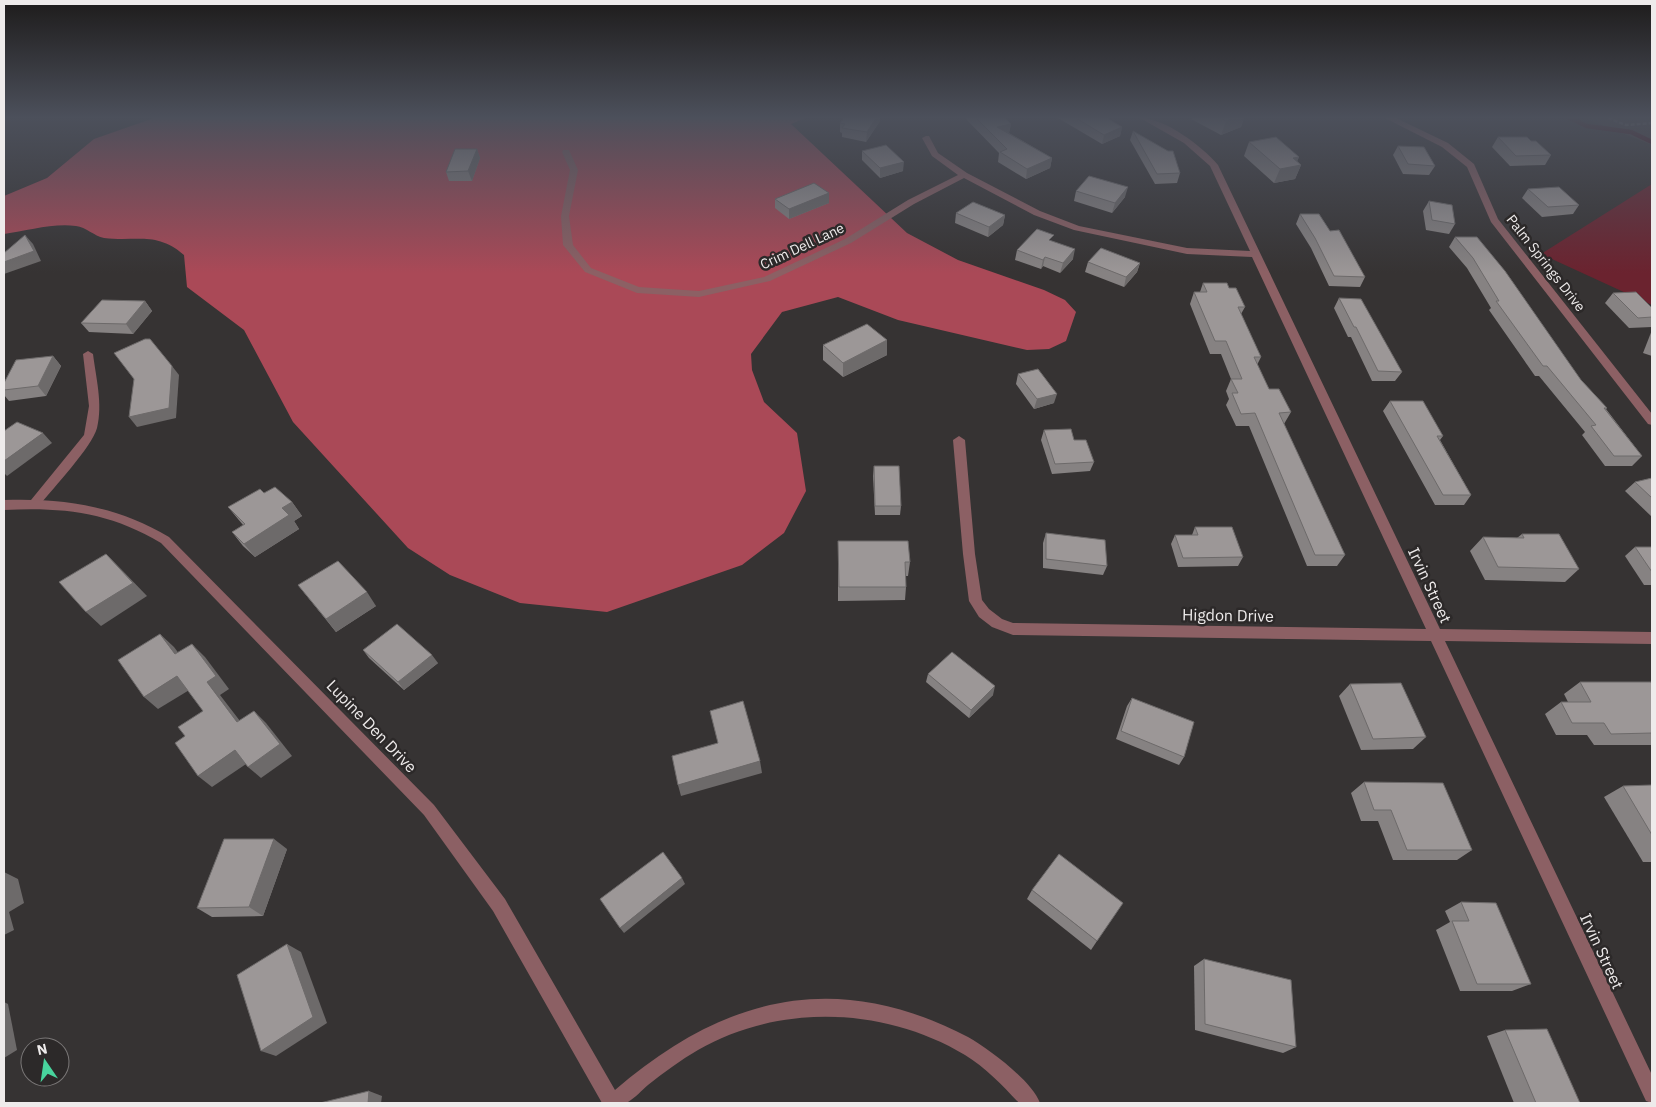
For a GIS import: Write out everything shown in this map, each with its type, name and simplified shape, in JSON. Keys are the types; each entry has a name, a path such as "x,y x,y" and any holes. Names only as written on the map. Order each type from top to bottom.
{"street":[{"name":"Crim Dell Lane","path":"574,170 565,216 568,245 588,270 637,290 699,294 767,279 848,241 911,202 964,175"},
{"path":"957,170 1037,213 1077,228 1187,251 1255,254"},
{"name":"Irvin Street","path":"1216,170 1652,1095"},
{"name":"Palm Springs Drive","path":"1473,170 1494,220 1652,422"},
{"name":"Higdon Drive","path":"959,440 969,554 976,600 984,613 997,623 1014,629 1652,638"},
{"name":"Lupine Den Drive","path":"4,505 35,503 90,508 118,516 145,527 165,540 430,810 499,905 613,1103"},
{"path":"613,1103 671,1055 708,1035 743,1020 788,1010 829,1007 884,1013 921,1023 957,1040 994,1065 1031,1103"}],"lane":[{"path":"35,503 89,436 92,428 93,398 88,354"}],"shaded area":[{"path":"57,170 840,170 907,233 958,260 1044,290 1065,300 1076,312 1066,341 1049,349 1027,350 898,320 838,297 782,312 751,354 752,370 764,402 797,433 806,491 784,533 742,565 607,612 520,603 450,575 408,548 293,422 244,330 187,287 184,255 174,248 155,240 104,238 76,226 49,226 4,234 4,196 47,178"},
{"path":"1652,184 1652,305 1541,254"}],"building":[{"path":"447,170 469,170 468,171 446,172"},
{"path":"1155,170 1179,170 1180,173 1157,174"},
{"path":"1089,176 1128,187 1115,203 1076,191"},
{"path":"814,183 829,193 789,209 775,199"},
{"path":"1559,187 1579,205 1548,207 1528,189"},
{"path":"1429,201 1452,205 1455,224 1432,220"},
{"path":"973,202 1005,215 989,227 956,213"},
{"path":"1300,214 1319,214 1330,231 1339,230 1365,277 1334,276 1315,238"},
{"path":"1037,229 1054,235 1049,240 1075,249 1063,263 1045,257 1043,260 1017,250"},
{"path":"25,235 34,251 4,262 4,253"},
{"path":"1455,237 1477,237 1505,271 1581,380 1607,408 1604,408 1642,456 1614,456 1591,426 1596,425 1547,366 1543,366 1496,301 1499,301 1473,258"},
{"path":"1101,248 1140,263 1126,277 1088,262"},
{"path":"1203,283 1227,283 1229,288 1236,288 1245,307 1238,307 1261,357 1254,357 1269,389 1279,389 1291,412 1279,413 1345,555 1315,555 1255,413 1241,414 1232,393 1238,393 1231,379 1242,379 1226,341 1215,341 1194,292 1207,292"},
{"path":"1636,292 1652,308 1652,317 1638,318 1613,293"},
{"path":"1339,298 1361,299 1402,372 1378,371"},
{"path":"102,300 145,301 126,324 81,323"},
{"path":"867,324 887,340 843,363 823,345"},
{"path":"145,339 150,339 172,366 169,408 129,417 134,379 114,353"},
{"path":"53,356 38,386 4,390 4,383 16,360"},
{"path":"1038,369 1057,394 1037,399 1018,374"},
{"path":"1390,401 1423,401 1443,436 1437,436 1471,495 1443,495"},
{"path":"17,422 43,433 4,461 4,431"},
{"path":"1071,429 1074,440 1086,440 1094,462 1055,464 1044,430"},
{"path":"874,466 899,466 901,506 875,506"},
{"path":"1652,478 1652,498 1635,482"},
{"path":"275,487 292,502 282,508 289,515 244,544 232,532 245,524 228,507 260,489 264,493"},
{"path":"1195,527 1232,527 1243,557 1183,558 1175,535 1198,535"},
{"path":"1046,533 1105,540 1107,566 1046,559"},
{"path":"1522,534 1559,534 1579,569 1498,567 1483,537 1524,538"},
{"path":"838,541 908,541 910,562 905,562 906,587 839,587"},
{"path":"1635,547 1652,547 1652,572"},
{"path":"106,554 133,583 86,612 59,582"},
{"path":"338,561 367,592 326,619 298,585"},
{"path":"397,624 432,655 398,682 363,650"},
{"path":"160,634 175,654 192,644 216,676 207,682 237,722 254,711 280,744 248,767 235,750 198,776 175,743 185,736 178,727 203,711 177,676 144,697 118,660"},
{"path":"952,652 995,686 971,710 928,674"},
{"path":"1580,682 1651,682 1652,733 1611,734 1604,723 1572,723 1561,702 1591,702"},
{"path":"1401,683 1426,737 1373,739 1350,684"},
{"path":"1132,698 1194,722 1184,757 1121,731"},
{"path":"743,701 760,761 678,785 672,756 718,743 710,711"},
{"path":"1364,782 1443,783 1472,850 1407,850 1391,810 1374,810"},
{"path":"1652,785 1652,835 1623,786"},
{"path":"224,839 274,839 249,907 197,908"},
{"path":"663,852 682,878 620,928 600,899"},
{"path":"1059,854 1123,903 1097,941 1032,890"},
{"path":"1461,902 1496,903 1531,984 1477,984 1452,921 1469,921"},
{"path":"287,944 313,1017 261,1051 237,975"},
{"path":"1204,959 1291,980 1296,1047 1205,1024"},
{"path":"1547,1029 1580,1103 1536,1103 1505,1030"},
{"path":"369,1091 368,1103 320,1103"}]}
